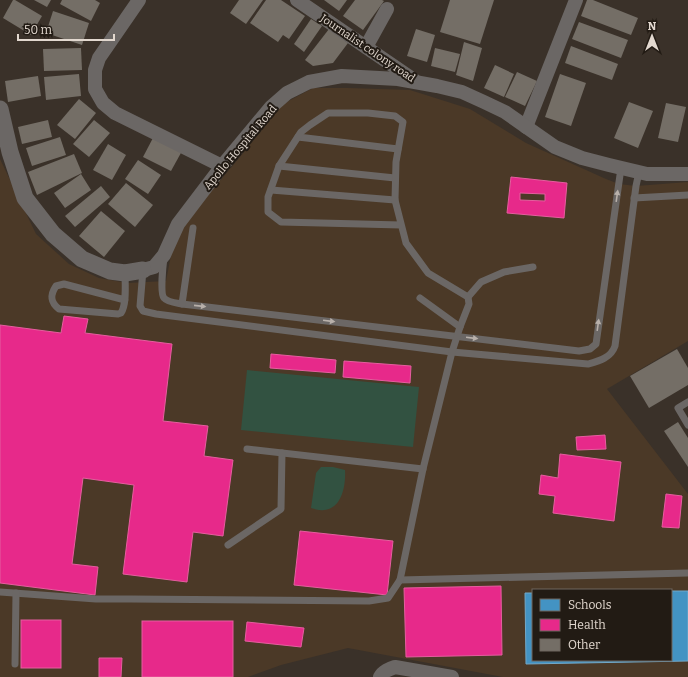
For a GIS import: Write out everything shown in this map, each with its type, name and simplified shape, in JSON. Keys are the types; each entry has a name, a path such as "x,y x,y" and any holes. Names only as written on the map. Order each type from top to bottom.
{"street":[{"path":"139,0 99,58 95,70 95,89 103,103 115,113 222,166"},
{"name":"Journalist colony road","path":"297,0 418,83"},
{"path":"526,127 576,0"},
{"path":"366,47 387,9"},
{"name":"Apollo Hospital Road","path":"0,109 10,152 25,198 54,234 82,259 110,271 143,277 164,255 178,224 222,166 271,107 287,93 309,82 342,76 398,79 438,86 462,92 505,112 555,147 582,158 647,174 688,174"},
{"path":"380,677 386,670 395,667 452,677"}],"lane":[{"path":"401,224 281,222 268,212 268,197 280,166 301,132 328,113 368,113 394,116 403,122 396,162 394,200 401,224 406,243 428,273 468,297"},
{"path":"298,137 398,150"},
{"path":"280,166 395,178"},
{"path":"164,255 163,297 182,304 579,351 590,350 596,344 621,168"},
{"path":"143,277 140,306 144,311 164,315 452,352 588,364 600,361 610,355 615,346 634,198 639,172"},
{"path":"271,190 394,200"},
{"path":"634,198 688,195"},
{"path":"182,304 193,228"},
{"path":"468,297 482,282 504,272 533,267"},
{"path":"124,300 64,284 56,286 52,292 54,305 59,309 118,314 122,313 124,300 125,273"},
{"path":"0,592 96,599 370,601 388,598 400,580 423,469 452,352 469,304 468,297"},
{"path":"420,298 460,327"},
{"path":"688,402 678,408 688,425"},
{"path":"247,449 423,469"},
{"path":"228,545 281,508 282,453"},
{"path":"400,580 688,574"},
{"path":"15,664 16,593"}],"shaded area":[{"path":"313,88 410,90 470,109 526,143 619,184 636,186 688,182 688,341 607,389 688,494 688,677 503,677 348,648 281,665 248,677 0,677 0,159 36,234 69,264 99,278 127,283 166,281 173,245 186,216 203,201 283,104"}],"green space":[{"path":"247,370 419,387 413,447 241,430"},
{"path":"321,467 333,467 345,470 345,482 339,501 330,509 318,510 311,508 316,473"}],"building: Schools":[{"path":"672,591 688,591 688,661 526,664 525,593 532,593 532,661 672,661"}],"building: Health":[{"path":"511,177 567,183 564,218 507,213","holes":["520,193 545,194 545,201 520,200"]},
{"path":"64,316 88,319 85,333 172,344 163,421 208,426 204,456 233,460 223,536 193,532 187,582 123,574 134,485 83,478 72,564 98,567 95,595 0,583 0,325 61,333"},
{"path":"271,354 336,360 335,373 270,368"},
{"path":"344,361 411,366 410,383 343,377"},
{"path":"605,435 606,449 577,450 576,437"},
{"path":"560,454 621,462 614,521 553,513 555,496 539,494 541,475 558,478"},
{"path":"666,494 682,496 679,528 662,527"},
{"path":"300,531 393,541 387,595 294,585"},
{"path":"501,586 502,655 406,657 404,588"},
{"path":"21,620 61,620 61,668 21,668"},
{"path":"142,621 233,621 233,677 142,677"},
{"path":"247,622 304,628 301,647 245,641"},
{"path":"99,658 122,658 121,677 99,677"}],"building: Other":[{"path":"13,0 42,16 31,35 3,18"},
{"path":"34,0 51,0 47,7"},
{"path":"62,0 95,0 100,3 91,21 60,4"},
{"path":"239,0 263,0 246,24 230,13"},
{"path":"266,0 281,0 305,16 289,39 283,35 278,42 250,23"},
{"path":"324,0 347,0 339,11"},
{"path":"355,0 384,1 363,30 343,16"},
{"path":"450,0 494,0 480,44 440,32"},
{"path":"587,0 593,0 638,18 631,35 581,16"},
{"path":"53,11 89,23 82,45 46,33"},
{"path":"311,19 322,26 304,52 294,44"},
{"path":"579,22 628,40 621,58 572,39"},
{"path":"329,29 348,43 333,63 313,66 305,60"},
{"path":"416,29 435,35 427,62 407,56"},
{"path":"464,42 482,48 473,81 456,75"},
{"path":"571,46 618,64 612,80 565,63"},
{"path":"81,48 82,70 44,71 43,49"},
{"path":"435,48 460,54 455,72 431,66"},
{"path":"495,65 514,74 504,97 484,88"},
{"path":"517,72 537,81 525,106 505,97"},
{"path":"79,74 81,96 46,100 44,77"},
{"path":"560,74 586,83 571,126 545,117"},
{"path":"38,76 41,96 8,102 5,81"},
{"path":"79,99 96,113 75,139 57,125"},
{"path":"629,102 653,111 638,148 614,138"},
{"path":"666,103 686,107 678,142 658,138"},
{"path":"48,120 52,137 22,144 18,127"},
{"path":"94,120 110,133 89,157 73,144"},
{"path":"154,136 182,151 171,171 143,157"},
{"path":"60,137 66,155 32,166 26,148"},
{"path":"108,144 126,155 112,180 93,170"},
{"path":"74,154 82,173 37,195 28,172"},
{"path":"138,160 161,175 148,194 125,179"},
{"path":"81,174 91,190 65,208 54,193"},
{"path":"126,183 153,205 135,227 108,204"},
{"path":"101,186 110,197 75,227 65,216"},
{"path":"101,211 125,231 104,257 79,236"},
{"path":"677,349 688,368 688,385 649,408 630,376"},
{"path":"678,422 688,438 688,467 664,431"}]}
